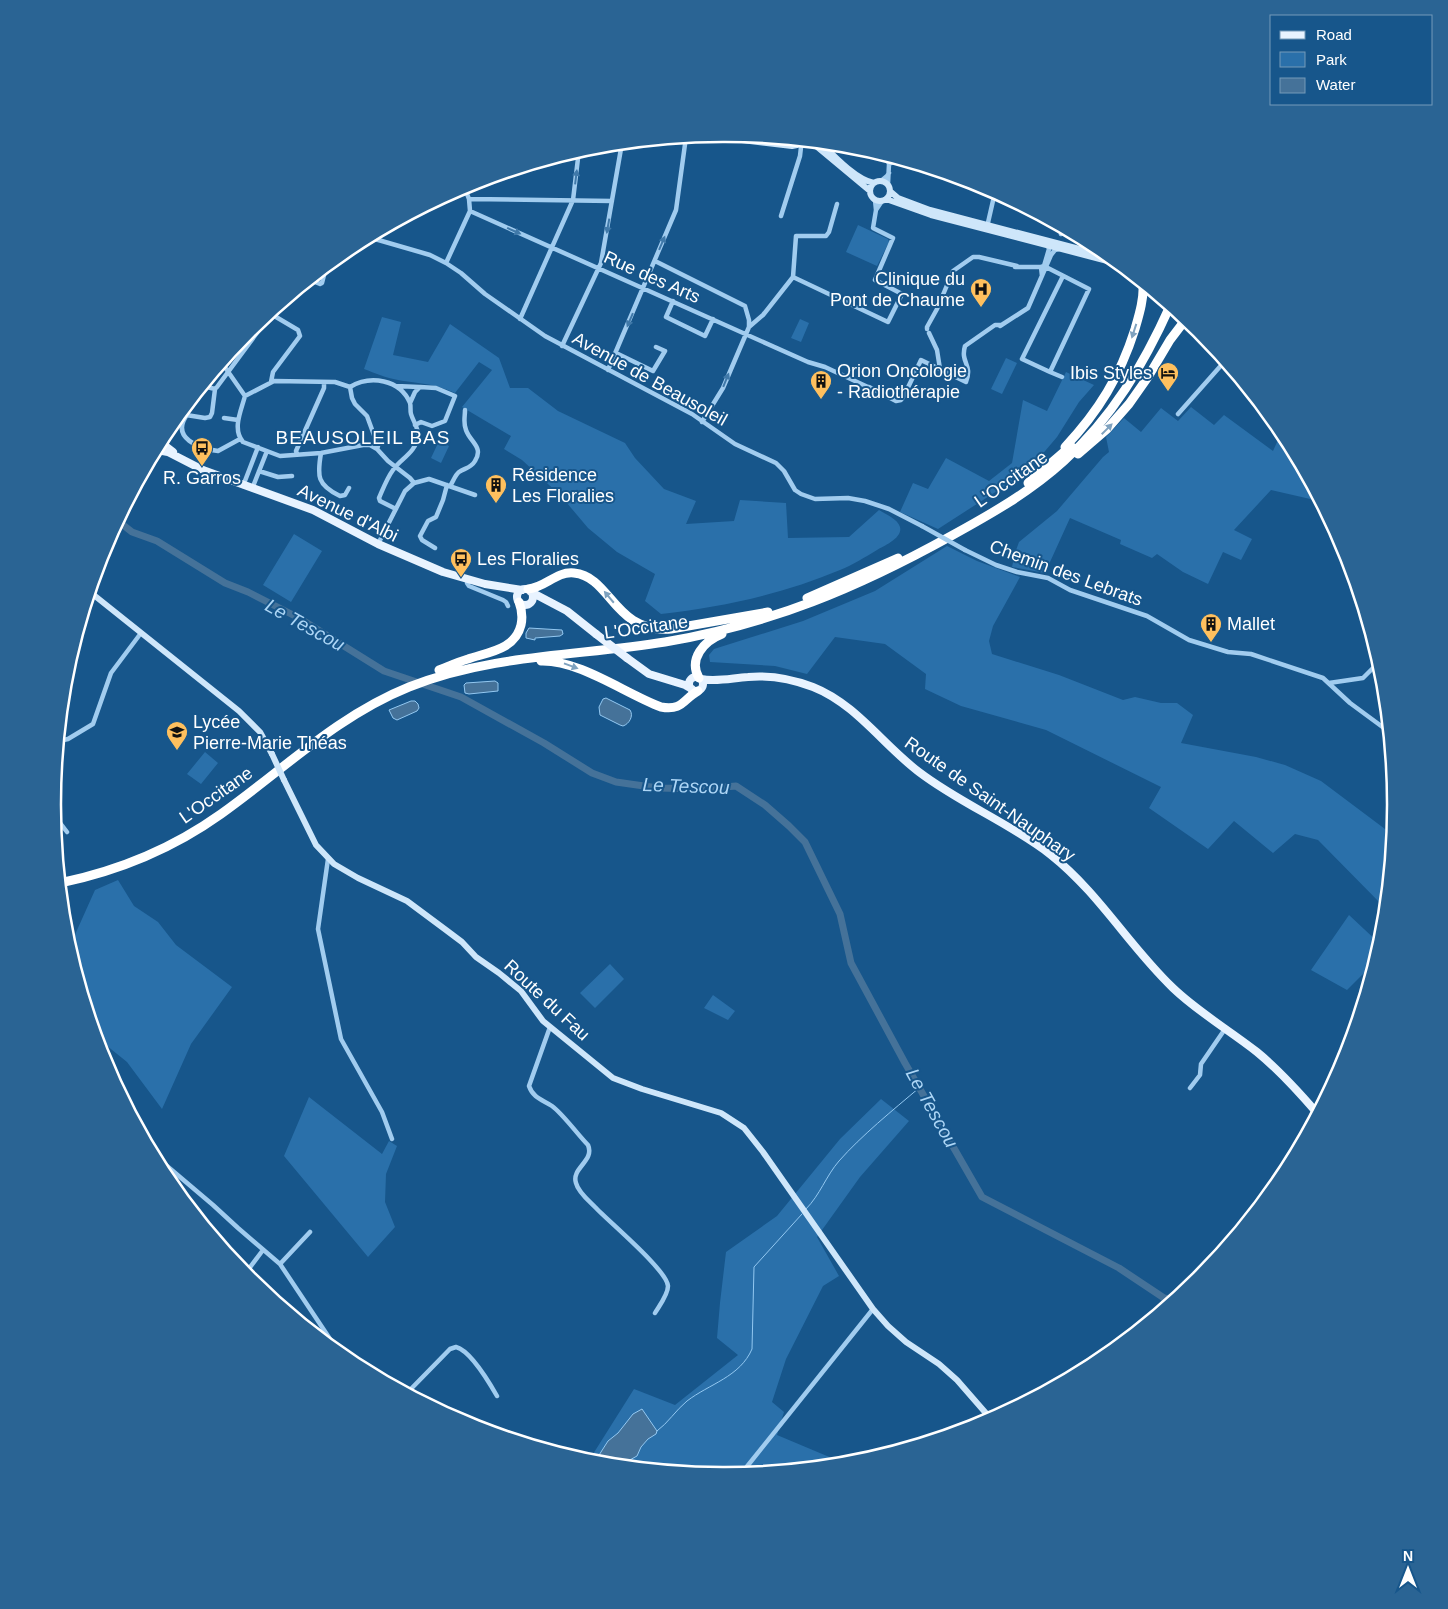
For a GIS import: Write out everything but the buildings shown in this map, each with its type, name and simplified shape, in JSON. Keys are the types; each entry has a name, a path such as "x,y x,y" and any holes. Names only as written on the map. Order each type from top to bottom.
{"highway":[{"path":"1051,465 1094,414 1115,378 1138,319 1142,291"},
{"name":"L'Occitane","path":"66,876 127,858 183,832 217,810 338,718 370,699 434,674 487,658 665,636 768,615 894,561 992,507 1023,487 1051,465 1080,438 1114,396 1140,356 1162,307"},
{"name":"L'Occitane","path":"434,674 488,664 666,642 719,631 834,594 897,566 987,516 1041,480 1065,460 1113,407 1126,389 1149,350 1167,312"},
{"path":"1041,480 1060,469 1094,442 1119,417 1139,391 1181,325"},
{"path":"527,590 560,575 568,573 580,574 597,584 625,615 642,625 660,629 768,615"},
{"path":"434,674 468,659 497,650 510,643 521,627 523,615 518,601"},
{"path":"697,679 696,662 701,649 707,642 768,615"},
{"path":"488,664 547,661 566,664 653,704 666,708 683,704 697,689"},
{"name":"L'Occitane","path":"66,882 92,876 129,864 186,837 228,809 341,723 403,686"}],"main road":[{"name":"Avenue d'Albi","path":"164,451 203,470 243,486 313,510 378,544 420,563 468,580 505,588 527,590"},
{"path":"505,588 518,601 526,605 538,600 547,600"},
{"path":"518,601 518,594 527,590 533,598 530,603"},
{"name":"Route de Saint-Nauphary","path":"527,590 567,611 649,674 697,689 721,680"},
{"name":"Route de Saint-Nauphary","path":"670,681 721,680 754,676 786,679 814,687 841,702 896,753 920,772 955,796 1026,837 1064,866 1096,897 1168,983 1188,1001 1276,1068 1313,1108"},
{"path":"697,679 703,682 697,689 690,684 697,679"}],"street":[{"path":"608,370 676,210 685,143"},
{"path":"768,143 793,145"},
{"path":"781,216 800,156 801,146"},
{"path":"817,148 870,191 871,196 881,200 947,220 1101,259"},
{"path":"823,149 838,159"},
{"path":"562,346 599,269 621,150"},
{"path":"828,150 866,180 888,184"},
{"path":"520,319 573,200 578,158"},
{"path":"888,162 888,184 891,192 898,198 930,210 1091,252"},
{"path":"870,191 888,173"},
{"path":"792,277 888,322 902,294 875,280 893,238 874,228 876,210 881,200 891,192"},
{"path":"446,263 470,211 467,193"},
{"path":"469,199 612,201"},
{"path":"988,225 993,199"},
{"path":"748,327 763,315 792,277 796,236 826,236 829,232 836,204"},
{"name":"Rue des Arts","path":"470,211 808,362 825,367 896,401 901,400 904,396 921,360 940,369"},
{"path":"947,220 984,227 988,225"},
{"name":"Avenue de Beausoleil","path":"378,240 430,255 446,263 520,319 562,346 692,414 735,444 776,463 784,471 795,490 801,494 815,499 848,498 865,501 889,509 922,526"},
{"path":"1049,247 1056,244 1091,253"},
{"path":"1049,247 1043,269 1042,278 1028,308 993,330 990,329 972,339 965,346 964,360 970,374 966,382 940,369 937,350 927,327 953,271 976,256 1006,264 1043,269 1063,276 1089,289 1050,372"},
{"path":"1043,269 1053,252 1059,249"},
{"path":"655,261 745,306 749,320 746,333 720,396 702,422"},
{"path":"1062,377 1022,359 1063,276"},
{"path":"673,301 666,317 705,336 713,319"},
{"path":"271,382 274,372 300,336 298,330 276,316"},
{"path":"188,415 210,417 215,389 253,338"},
{"path":"616,353 653,372 664,350 656,347"},
{"path":"1178,414 1221,367"},
{"path":"226,368 245,396"},
{"path":"414,483 377,448 367,445 322,453 280,456 258,447 250,446 240,439 237,432 238,420 245,396 271,382 335,382 350,387 362,381 371,380 387,382 396,386 436,388 457,398 445,421 432,426 421,422 415,425"},
{"path":"297,454 296,451 324,388 324,382"},
{"path":"396,386 410,404"},
{"path":"350,387 354,404 365,413 377,448"},
{"path":"396,509 380,501 378,498 392,470 408,457 418,439 418,431 410,412 410,404 415,392 420,387"},
{"path":"209,388 215,389"},
{"path":"435,548 422,540 420,536 428,521 436,517 449,485 457,474 475,462 478,453 477,446 464,427 465,410"},
{"path":"224,418 238,420"},
{"path":"182,423 182,431 196,446 218,451 240,439"},
{"path":"367,445 367,442 375,439"},
{"path":"243,486 258,447"},
{"path":"252,489 267,450"},
{"path":"322,453 318,472 321,483 340,496 345,494 349,488"},
{"path":"259,471 278,478 292,476"},
{"path":"378,544 405,491 414,483 429,478 475,495"},
{"path":"315,487 321,483"},
{"name":"Chemin des Lebrats","path":"922,526 996,565 1017,572 1048,578 1070,590 1147,616 1189,640 1228,652 1252,654 1323,678 1350,703 1382,726"},
{"path":"468,580 469,586 503,600 508,606"},
{"name":"Route du Fau","path":"95,596 239,711 260,732 309,834 328,859 358,878 407,901 462,942 476,957 521,991 543,1021 613,1078 642,1089 721,1113 744,1128 805,1210 873,1309 906,1342 940,1364 986,1413"},
{"path":"65,740 93,724 111,672 141,633"},
{"path":"1329,683 1363,678 1372,669"},
{"path":"62,825 67,832"},
{"path":"328,859 318,929 341,1039 382,1112 392,1139"},
{"path":"550,1027 529,1086 531,1092 553,1107 588,1145 590,1150 589,1156 577,1172 578,1187 587,1199 665,1277 668,1286 655,1314"},
{"path":"1190,1088 1200,1075 1201,1064 1225,1029"},
{"path":"171,1170 280,1264 325,1333"},
{"path":"280,1264 310,1232"},
{"path":"250,1267 263,1250"},
{"path":"747,1466 873,1309"},
{"path":"412,1388 450,1349 456,1347 460,1348 472,1359 497,1396"}],"green space":[{"path":"858,225 888,239 889,242 877,266 846,252"},
{"path":"382,317 401,322 393,355 428,362 450,324 499,358 510,388 528,388 558,411 625,443 635,458 664,489 696,501 686,524 734,521 740,500 786,503 788,538 849,537 879,510 899,524 899,535 888,544 850,566 797,586 707,608 661,614 645,601 655,574 617,552 588,528 561,496 522,460 504,449 511,436 462,407 492,370 479,362 455,393 433,386 389,378 364,369"},
{"path":"800,319 809,323 801,342 791,338"},
{"path":"1006,358 1017,363 1002,394 991,389"},
{"path":"1066,372 1094,385 1079,402 1057,437 1028,471 938,529 900,512 913,483 928,489 946,458 989,481 1012,463 1023,400 1047,411"},
{"path":"1191,407 1214,425 1224,415 1273,451 1278,440 1312,499 1271,490 1234,530 1252,539 1241,560 1223,552 1208,584 1183,572 1157,554 1152,558 1120,544 1121,540 1070,518 1045,573 1012,567 1019,542 1057,511 1109,452 1106,437 1124,418 1141,432 1161,408 1178,421"},
{"path":"439,441 449,446 441,463 431,458"},
{"path":"294,534 322,551 291,602 263,585"},
{"path":"947,546 977,561 1020,577 993,626 989,641 992,654 1059,675 1123,700 1135,697 1161,703 1177,703 1193,715 1181,743 1256,757 1285,765 1321,781 1386,830 1379,902 1318,840 1295,834 1273,853 1234,821 1208,849 1149,808 1161,787 1046,730 961,706 925,689 926,674 885,644 835,637 807,674 775,666 710,662 709,655 714,649 803,621 875,591"},
{"path":"205,752 218,763 201,784 187,774"},
{"path":"118,880 134,906 158,922 176,945 232,987 191,1044 162,1109 127,1062 107,1046 96,1018 74,936 95,890"},
{"path":"1349,915 1373,938 1365,972 1347,990 1311,970"},
{"path":"610,964 624,979 595,1008 580,993"},
{"path":"713,995 735,1011 728,1020 704,1008"},
{"path":"309,1097 382,1154 389,1141 397,1146 386,1174 385,1202 395,1227 368,1257 284,1156"},
{"path":"881,1099 909,1121 860,1177 817,1237 839,1276 823,1286 786,1359 772,1402 784,1412 777,1435 833,1458 767,1466 724,1467 637,1462 593,1454 634,1389 675,1405 738,1355 717,1338 726,1252 777,1216 840,1139"}],"water":[{"path":"529,628 562,630 563,634 560,636 535,638 535,640 526,638"},
{"path":"495,681 498,683 498,691 465,693 464,685 466,683"},
{"path":"606,698 630,710 631,717 627,724 620,725 600,715 599,707 603,699"},
{"path":"415,701 418,704 419,708 417,711 397,720 393,718 389,710"},
{"path":"642,1409 657,1431 656,1434 641,1447 637,1456 629,1461 599,1456 608,1441 618,1433 633,1414"}],"waterway":[{"name":"Le Tescou","path":"124,525 132,532 157,541 225,583 248,592 299,618 384,671 461,697 544,743 592,773 616,782 658,788 702,789 736,786 765,805 805,842 840,914 851,963 905,1063 982,1197 1119,1268 1166,1298"},
{"path":"806,1209 834,1167 848,1152 877,1123 919,1088"},
{"path":"657,1431 687,1401 732,1373 747,1359 752,1349 754,1267 802,1214"}],"place":[{"name":"Clinique du Pont de Chaume","path":"981,308"},
{"name":"Ibis Styles","path":"1168,392"},
{"name":"Orion Oncologie - Radiothérapie","path":"821,400"},
{"name":"R. Garros","path":"202,467"},
{"name":"Résidence Les Floralies","path":"496,504"},
{"name":"Les Floralies","path":"461,578"},
{"name":"Mallet","path":"1211,643"},
{"name":"Lycée Pierre-Marie Théas","path":"177,751"}],"district":[{"name":"BEAUSOLEIL BAS","path":"363,437"}]}
